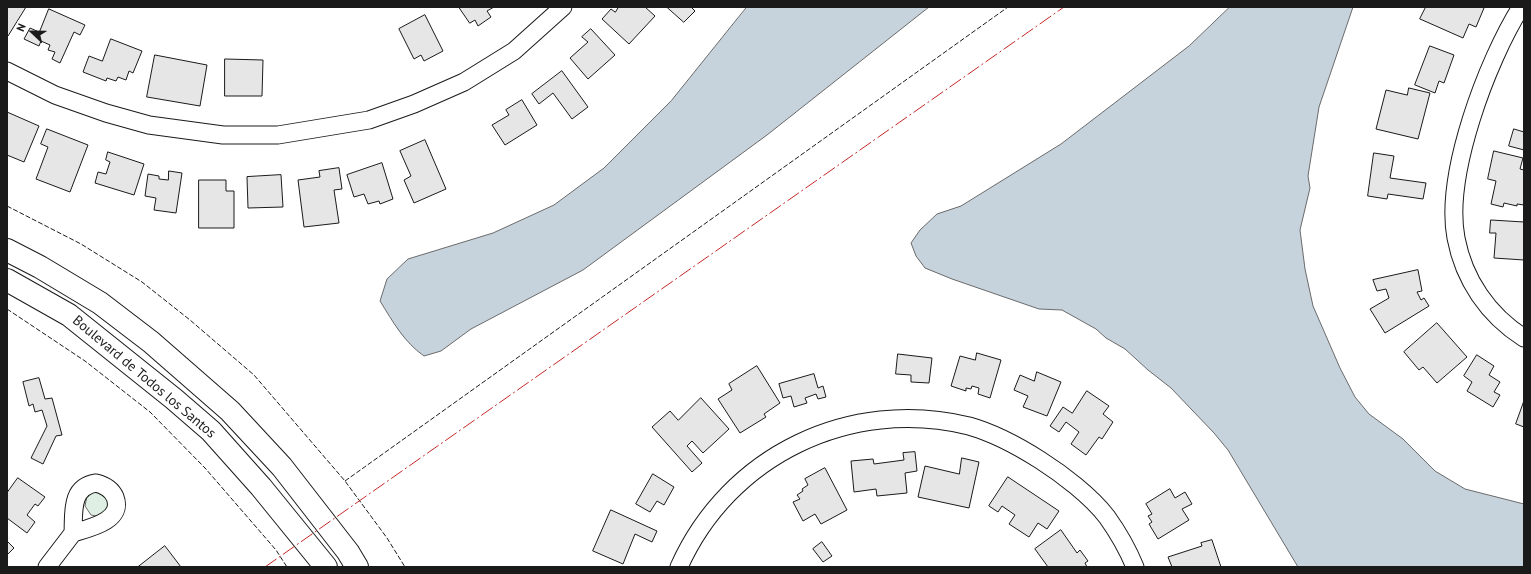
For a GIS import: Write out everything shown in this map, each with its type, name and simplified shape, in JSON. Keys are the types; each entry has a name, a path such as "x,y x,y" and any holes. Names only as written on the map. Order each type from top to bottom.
{"street":[{"path":"7,71 55,95 106,113 149,125 223,135 278,135 369,120 414,104 464,82 514,51 563,7"},
{"path":"1521,7 1504,36 1472,117 1455,193 1454,214 1456,238 1462,260 1471,283 1483,302 1497,318 1524,338"},
{"name":"Boulevard de Todos los Santos","path":"7,250 40,267 100,304 151,342 230,411 282,467 348,552 357,567"},
{"name":"Boulevard de Todos los Santos","path":"7,280 69,315 174,399 211,431 261,487 326,567"},
{"path":"679,567 695,534 712,512 735,486 769,460 800,442 841,427 870,421 910,419 942,421 971,427 1023,449 1053,468 1076,486 1106,516 1135,567"},
{"path":"47,567 73,533"}],"green space":[{"path":"96,490 112,500 101,517 91,515 85,506 87,496"}],"shaded area":[{"path":"747,7 929,7 767,135 583,270 471,329 441,351 424,356 417,350 399,331 380,301 387,279 408,259 493,233 554,205 604,168 671,101"},
{"path":"1230,7 1353,7 1319,107 1308,176 1310,188 1300,230 1305,269 1313,306 1340,368 1355,397 1369,414 1403,439 1435,471 1465,489 1524,504 1524,567 1298,567 1228,450 1171,388 1125,349 1106,338 1096,329 1062,310 1039,309 952,279 925,268 916,256 911,243 920,230 937,214 961,206 1061,144 1189,46"}],"building":[{"path":"7,7 26,7 8,36 7,35"},
{"path":"459,7 494,7 487,11 491,17 478,26 475,20 470,23"},
{"path":"619,7 645,7 655,16 629,44 602,19 611,9 615,12"},
{"path":"667,7 691,7 695,11 684,22"},
{"path":"1426,7 1484,8 1476,27 1469,24 1463,38 1420,19"},
{"path":"49,9 85,25 80,35 74,32 60,63 52,59 55,52 48,50 50,45 41,41 39,46 24,39 30,28 39,32"},
{"path":"425,15 443,51 424,61 421,55 414,59 399,29"},
{"path":"591,29 615,55 588,79 570,58 588,42 582,37"},
{"path":"111,39 142,51 133,73 129,71 126,80 118,77 116,81 107,78 106,81 83,72 89,56 102,61"},
{"path":"1430,46 1454,55 1444,83 1439,81 1435,93 1415,85"},
{"path":"155,55 207,65 200,106 147,97"},
{"path":"225,59 263,60 262,96 225,96"},
{"path":"562,71 588,107 572,119 553,93 539,104 532,94"},
{"path":"1409,88 1430,93 1418,139 1376,129 1386,90 1407,95"},
{"path":"522,100 537,125 505,145 492,125 509,115 506,110"},
{"path":"7,112 39,126 24,162 7,155"},
{"path":"47,129 88,145 70,192 36,179 48,147 41,144"},
{"path":"1514,129 1524,132 1524,150 1509,146"},
{"path":"425,140 446,189 414,203 404,180 411,176 400,151"},
{"path":"1494,151 1523,158 1520,169 1524,170 1524,205 1517,204 1517,206 1504,203 1503,207 1491,204 1496,181 1488,179"},
{"path":"108,152 144,164 134,195 95,183 98,172 106,174 110,162 106,160"},
{"path":"1374,153 1394,156 1390,178 1426,183 1423,199 1388,194 1387,199 1368,196"},
{"path":"382,163 393,199 380,204 379,201 368,204 364,194 354,197 347,175"},
{"path":"339,168 342,189 334,190 339,223 304,227 298,180 320,177 319,171"},
{"path":"169,171 182,173 176,213 154,210 156,198 145,196 148,174 159,176 159,179 168,180"},
{"path":"281,175 283,207 248,208 247,177"},
{"path":"199,180 226,180 226,191 234,191 234,228 199,228"},
{"path":"1491,220 1524,222 1524,260 1494,258 1496,233 1490,233"},
{"path":"1418,270 1422,291 1417,292 1421,300 1424,298 1429,306 1385,333 1370,309 1389,298 1386,289 1377,291 1373,280"},
{"path":"1437,323 1467,357 1437,383 1423,367 1419,370 1404,352"},
{"path":"977,353 1001,360 990,398 978,394 979,388 972,386 971,389 966,388 966,391 951,386 960,356 975,360"},
{"path":"898,354 932,358 929,383 911,382 911,375 896,374"},
{"path":"1477,355 1494,366 1489,375 1500,382 1494,392 1500,395 1493,407 1467,391 1472,382 1464,376"},
{"path":"757,366 780,403 764,414 766,417 740,433 718,399 732,390 729,384"},
{"path":"1037,372 1061,382 1047,416 1023,407 1028,396 1014,390 1020,375 1034,381"},
{"path":"814,374 818,388 823,386 826,397 818,399 816,394 805,398 807,403 794,407 791,396 783,398 779,384"},
{"path":"39,378 45,399 52,398 62,435 56,436 43,464 31,458 47,426 42,410 35,412 33,404 29,406 23,382"},
{"path":"1087,391 1109,406 1103,414 1113,422 1102,439 1099,437 1086,455 1071,444 1079,432 1066,422 1059,432 1050,426 1063,407 1072,413"},
{"path":"701,398 729,429 703,453 692,441 687,446 702,463 692,472 652,427 670,411 678,420"},
{"path":"1524,401 1524,427 1516,424"},
{"path":"915,452 917,471 905,473 907,493 877,496 876,489 854,492 851,461 873,459 874,464 904,460 903,453"},
{"path":"962,458 979,462 969,508 918,497 925,466 959,474"},
{"path":"825,468 847,510 821,524 815,514 803,521 793,502 800,499 797,495 808,485 805,479"},
{"path":"653,474 674,487 664,505 657,501 650,512 636,504"},
{"path":"1008,477 1059,511 1047,529 1038,523 1029,537 1009,524 1015,515 1002,506 998,512 989,506"},
{"path":"18,478 45,497 38,506 35,504 27,515 35,522 27,533 7,518 7,493"},
{"path":"1170,489 1175,498 1185,492 1192,504 1182,509 1189,520 1158,539 1149,524 1152,522 1148,516 1152,514 1146,504"},
{"path":"611,510 657,531 652,542 635,534 623,564 593,551"},
{"path":"1061,530 1077,553 1080,550 1088,561 1085,563 1087,567 1048,567 1035,549"},
{"path":"1212,540 1221,567 1172,567 1168,557 1202,546 1201,543"},
{"path":"7,541 14,548 7,555"},
{"path":"822,542 832,556 823,562 813,549"},
{"path":"165,546 181,567 138,567"}],"fence":[{"path":"345,481 1008,7"},
{"path":"7,206 81,244 142,282 190,320 254,375 345,481 387,538 405,567"},
{"path":"7,309 85,361 150,412 205,468 276,550 287,567"}],"power":[{"path":"265,567 1064,7"}]}
